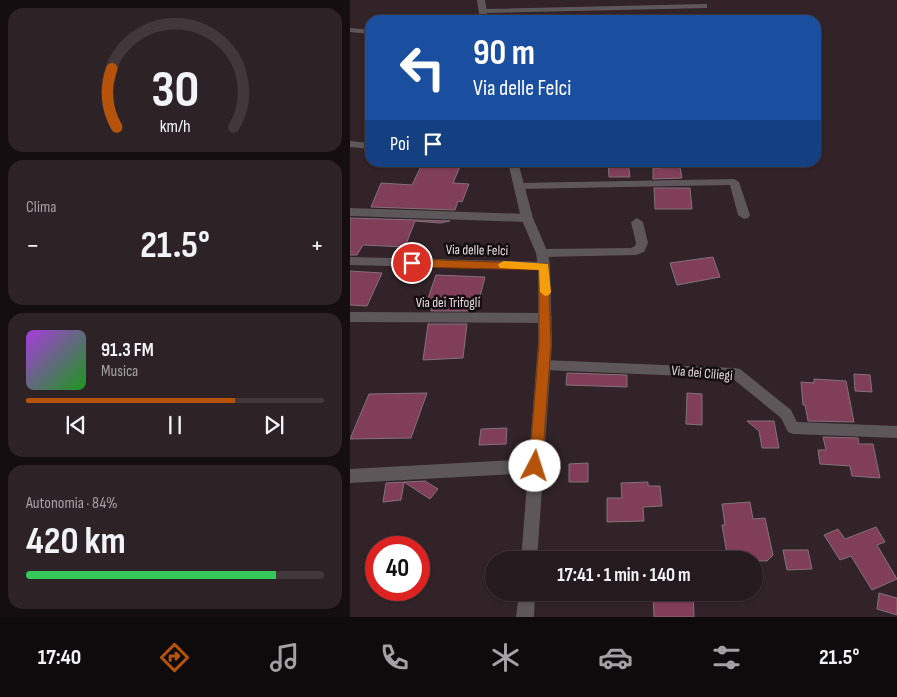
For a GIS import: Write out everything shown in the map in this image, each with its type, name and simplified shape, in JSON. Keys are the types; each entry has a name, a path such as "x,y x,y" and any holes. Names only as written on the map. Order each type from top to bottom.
{"street":[{"path":"482,0 484,15"},
{"path":"506,15 704,6"},
{"path":"350,30 365,32"},
{"path":"350,144 365,146"},
{"path":"514,167 527,218 542,253 544,266 546,318 544,365 530,551"},
{"path":"519,186 734,182 744,215"},
{"path":"350,212 527,218"},
{"path":"542,253 632,252 640,249 642,243 637,222"},
{"name":"Via delle Felci","path":"350,261 544,266"},
{"name":"Via dei Trifogli","path":"350,317 546,318"},
{"name":"Via dei Ciliegi","path":"544,365 735,372 786,414 793,428 897,432"},
{"path":"350,476 535,466"},
{"path":"525,617 526,601"}],"building":[{"path":"421,167 460,167 453,183 469,184 462,202 458,201 455,210 371,207 381,183 412,185"},
{"path":"608,167 629,167 630,177 609,177"},
{"path":"680,167 682,178 653,179 653,168"},
{"path":"654,188 690,188 692,209 655,209"},
{"path":"350,218 450,221 440,223 415,221 405,247 363,245 357,255 350,255"},
{"path":"713,257 720,277 677,285 670,263"},
{"path":"350,271 382,273 367,306 350,305"},
{"path":"436,275 485,277 477,308 469,308 468,311 431,311 432,304 426,304"},
{"path":"428,324 467,324 463,358 423,360"},
{"path":"567,373 627,375 627,387 566,385"},
{"path":"854,374 870,375 872,392 855,391"},
{"path":"814,379 846,381 854,422 808,421 805,405 803,405 801,382 814,383"},
{"path":"427,393 411,438 350,439 369,394"},
{"path":"687,393 702,394 702,425 686,424"},
{"path":"747,421 774,421 779,448 762,448 759,431"},
{"path":"507,428 506,444 479,445 481,429"},
{"path":"823,437 858,438 859,444 873,444 880,478 852,476 850,466 820,464 818,450 826,450"},
{"path":"588,463 588,482 569,482 569,464"},
{"path":"425,481 438,489 430,499 404,482"},
{"path":"404,482 401,500 383,502 386,483"},
{"path":"648,482 648,486 660,486 662,506 643,507 644,521 607,522 607,498 622,498 621,483"},
{"path":"750,502 753,519 765,518 773,555 767,561 763,561 763,551 726,551 722,525 725,525 722,504"},
{"path":"876,527 885,542 877,545 897,579 872,590 851,556 840,560 824,535 838,529 845,539"},
{"path":"783,550 808,550 812,569 787,570"},
{"path":"879,593 897,598 897,615 877,609"},
{"path":"653,601 693,601 694,617 654,617"}],"slow traffic":[{"path":"504,265 544,266 545,292"}],"route":[{"path":"412,263 544,266 545,344 535,466"}]}
